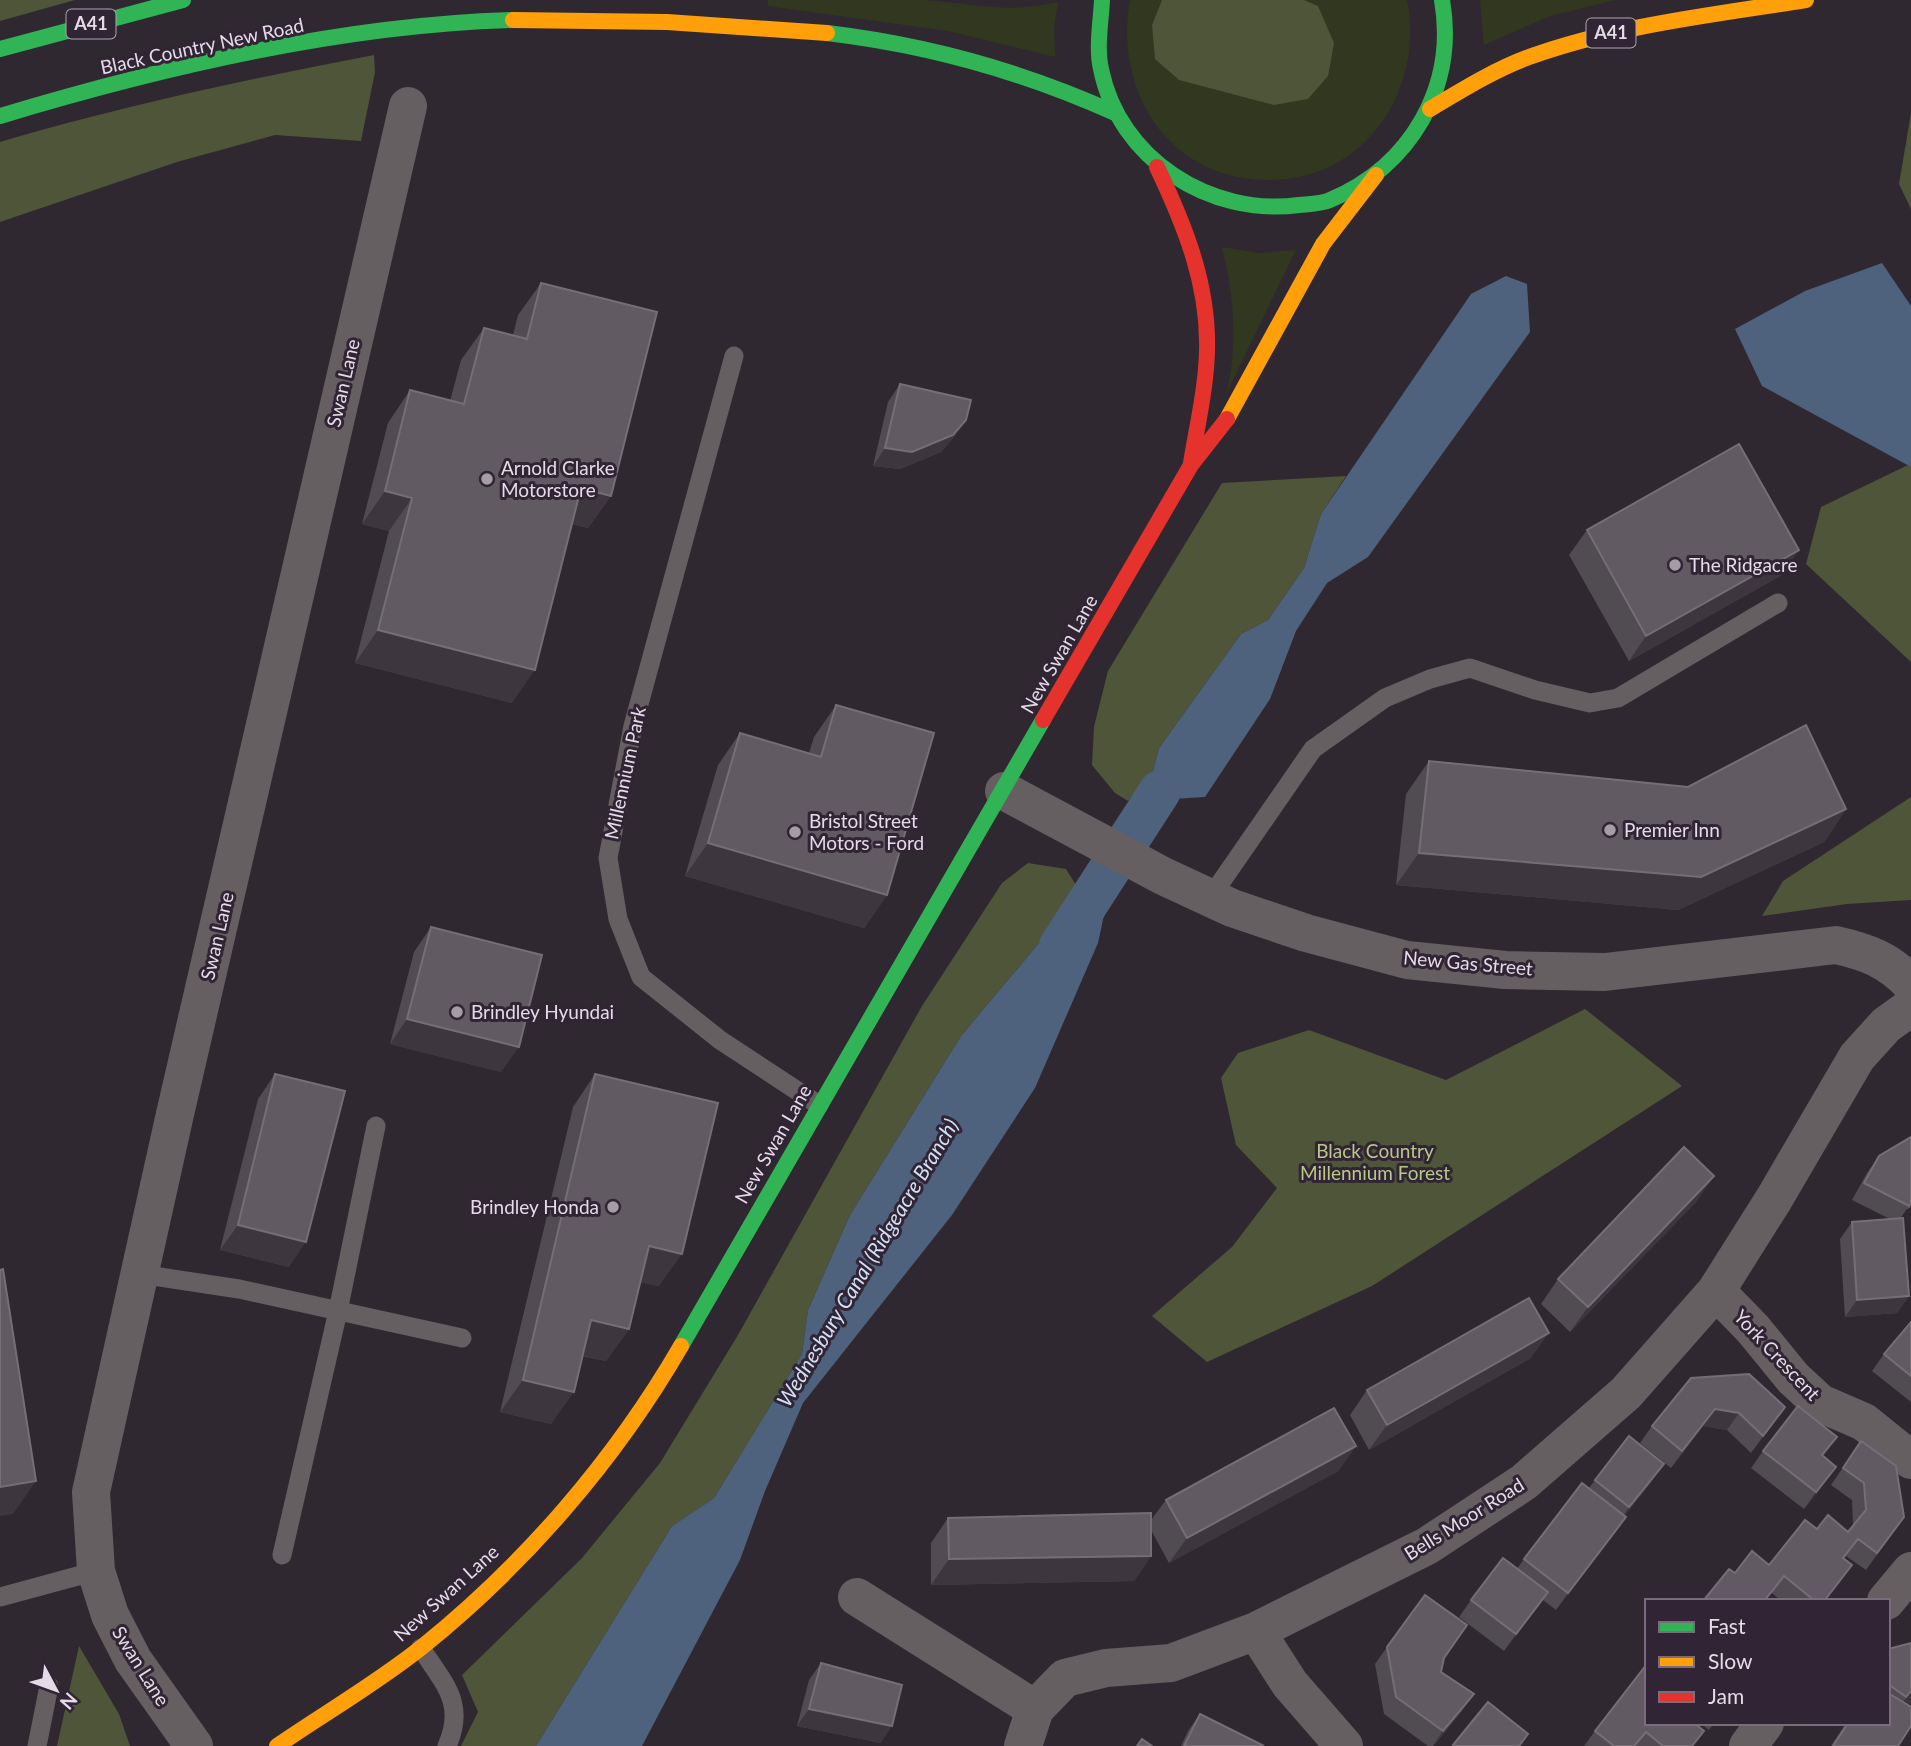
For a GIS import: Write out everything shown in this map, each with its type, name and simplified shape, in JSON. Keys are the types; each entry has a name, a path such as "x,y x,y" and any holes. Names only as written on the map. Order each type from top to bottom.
{"main road":[{"name":"A41","path":"0,50 183,0"},
{"path":"1102,0 1097,44 1102,78 1115,113 1134,143 1157,167 1198,194 1243,208 1267,210 1295,208 1330,200 1376,175 1410,141 1430,109 1444,63 1446,38 1442,0"},
{"name":"A41","path":"1430,109 1483,77 1529,57 1624,29 1806,0"},
{"name":"Black Country New Road","path":"0,116 233,57 331,40 437,25 605,19 781,26 974,57 1062,87 1115,113"},
{"name":"New Swan Lane","path":"1157,167 1191,239 1204,297 1207,352 1191,465"},
{"name":"New Swan Lane","path":"277,1746 421,1648 485,1591 597,1473 663,1377 1191,465 1234,411 1323,244 1376,175"}],"street":[{"name":"Swan Lane","path":"194,1746 132,1660 110,1615 96,1571 91,1492 408,106"},
{"name":"New Gas Street","path":"1004,791 1089,834 1163,876 1210,898 1306,933 1407,960 1505,970 1605,972 1836,944 1868,952 1894,965 1911,984"},
{"name":"Bells Moor Road","path":"1035,1709 1065,1678 1106,1668 1171,1664 1256,1631 1427,1546 1524,1482 1626,1393 1716,1291 1774,1199 1857,1057 1886,1025 1911,1007"},
{"name":"York Crescent","path":"1716,1291 1753,1329 1793,1378 1821,1403 1864,1422 1911,1460"},
{"path":"1888,1599 1911,1571"},
{"path":"857,1597 1035,1709 1023,1746"},
{"path":"1256,1631 1290,1684 1344,1746"},
{"path":"1748,1746 1764,1725"}],"lane":[{"name":"Millennium Park","path":"734,356 633,726 608,858 618,919 641,977 720,1040 820,1105"},
{"path":"1210,898 1313,749 1385,698 1430,678 1469,668 1535,690 1590,703 1618,698 1778,603"},
{"path":"282,1555 338,1311 376,1126"},
{"path":"139,1274 239,1289 462,1338"},
{"path":"0,1597 96,1571"},
{"path":"421,1648 454,1699 456,1726 447,1746"},
{"path":"37,1746 49,1686"}],"green space":[{"path":"0,0 75,0 0,21"},
{"path":"768,0 925,0 1007,8 1058,2 1054,28 1055,57 948,31 768,6"},
{"path":"1130,0 1162,0 1152,25 1156,59 1179,80 1318,6 1304,0 1407,0 1410,35 1406,68 1395,99 1379,126 1357,149 1330,167 1298,177 1263,180 1229,175 1199,163 1174,145 1154,122 1139,95 1130,65 1127,33"},
{"path":"1162,0 1304,0 1318,6 1334,43 1328,76 1308,99 1274,105 1179,80 1155,59 1152,25"},
{"path":"1480,0 1616,0 1550,16 1484,45"},
{"path":"374,55 375,72 361,141 275,135 177,162 0,222 0,142 186,94"},
{"path":"1911,113 1911,209 1899,184"},
{"path":"1222,247 1258,253 1296,250 1227,392 1233,355 1233,319"},
{"path":"1908,465 1911,467 1911,662 1806,564 1821,507"},
{"path":"1346,476 1321,514 1304,568 1268,620 1241,634 1159,748 1153,771 1128,801 1115,793 1092,765 1094,727 1108,671 1222,483"},
{"path":"1911,797 1911,900 1847,904 1762,916 1783,881"},
{"path":"1028,863 1066,869 1081,893 961,1036 850,1215 808,1310 802,1354 714,1498 672,1526 536,1746 461,1746 478,1712 462,1675 582,1558 660,1463 738,1335 922,1006 1002,883"},
{"name":"Black Country Millennium Forest","path":"1585,1009 1682,1086 1372,1286 1207,1362 1152,1316 1232,1247 1277,1188 1236,1145 1221,1078 1238,1053 1309,1030 1446,1080"},
{"path":"79,1646 119,1714 130,1746 57,1746"}],"water":[{"path":"1882,263 1911,306 1911,467 1762,386 1735,329 1805,291"},
{"path":"1506,276 1527,284 1530,332 1368,557 1327,583 1296,631 1270,699 1205,797 1173,799 1153,771 1159,748 1241,634 1268,620 1304,568 1321,514 1471,294"},
{"path":"1081,893 1107,901 1098,943 1035,1088 952,1215 803,1403 765,1491 740,1560 642,1746 536,1746 672,1526 714,1498 802,1354 808,1310 850,1215 961,1036"}],"building":[{"name":"Arnold Clarke Motorstore","path":"541,283 657,312 611,496 581,488 535,670 378,630 412,498 385,491 410,390 464,404 484,328 527,339"},
{"path":"900,384 971,400 966,420 953,435 912,452 885,448"},
{"name":"The Ridgacre","path":"1739,444 1799,550 1646,636 1587,530"},
{"name":"Bristol Street Motors - Ford","path":"836,705 934,733 887,895 708,843 740,733 821,757"},
{"name":"Premier Inn","path":"1806,725 1846,809 1701,877 1419,853 1429,761 1688,787"},
{"name":"Brindley Hyundai","path":"431,927 542,955 519,1047 407,1019"},
{"path":"275,1074 345,1091 306,1242 238,1225"},
{"name":"Brindley Honda","path":"595,1074 718,1103 682,1254 649,1246 629,1329 591,1320 574,1392 523,1380"},
{"path":"1911,1137 1909,1206 1864,1183 1879,1156"},
{"path":"1684,1147 1714,1176 1588,1307 1558,1279"},
{"path":"1903,1218 1909,1296 1857,1300 1852,1222"},
{"path":"3,1269 36,1481 0,1487 0,1270"},
{"path":"1529,1298 1549,1333 1387,1425 1367,1390"},
{"path":"1911,1322 1911,1376 1884,1354"},
{"path":"1749,1374 1785,1407 1763,1436 1739,1413 1715,1409 1682,1451 1652,1426 1691,1378"},
{"path":"1798,1406 1837,1437 1822,1455 1836,1467 1816,1492 1763,1451"},
{"path":"1334,1408 1356,1446 1187,1538 1166,1500"},
{"path":"1629,1436 1664,1464 1629,1507 1595,1480"},
{"path":"1861,1441 1896,1466 1904,1517 1877,1553 1858,1539 1843,1558 1852,1565 1826,1599 1813,1599 1784,1576 1766,1599 1705,1599 1729,1569 1735,1573 1752,1551 1769,1565 1805,1520 1817,1529 1828,1515 1848,1532 1866,1510 1864,1483 1843,1468"},
{"path":"1582,1483 1626,1517 1568,1593 1524,1559"},
{"path":"1151,1513 1151,1556 949,1559 948,1518"},
{"path":"1503,1558 1548,1592 1516,1634 1471,1600"},
{"path":"1425,1595 1467,1625 1444,1658 1441,1672 1474,1694 1443,1731 1396,1697 1387,1647"},
{"path":"1911,1643 1911,1691 1906,1697 1890,1685 1890,1648"},
{"path":"821,1663 902,1685 892,1726 809,1709"},
{"path":"1645,1667 1645,1725 1696,1725 1704,1731 1692,1746 1663,1746 1646,1732 1634,1746 1614,1746 1595,1731"},
{"path":"1890,1694 1911,1707 1911,1726 1898,1746 1833,1746 1847,1725 1890,1725"},
{"path":"1488,1702 1528,1734 1519,1746 1453,1745"},
{"path":"1200,1714 1264,1746 1184,1746"},
{"path":"1142,1739 1152,1746 1137,1746"}],"waterway":[{"name":"Wednesbury Canal (Ridgeacre Branch)","path":"1060,946 1160,791"}],"traffic: fast":[{"path":"0,49 183,0"},
{"path":"1102,0 1099,43 1101,69 1111,101 1127,130 1148,155 1173,175 1202,191 1233,201 1266,206 1310,204 1330,200 1359,185 1384,167 1405,145 1422,120 1435,93 1445,32 1442,0"},
{"path":"0,116 125,81 254,52 384,30 513,20"},
{"path":"827,33 902,45 974,62 1045,84 1115,113"},
{"path":"681,1346 1043,720"}],"traffic: slow":[{"path":"1430,109 1503,68 1563,46 1666,22 1806,0"},
{"path":"513,20 667,22 827,33"},
{"path":"1227,419 1323,244 1376,175"},
{"path":"277,1746 405,1660 497,1581 532,1545 597,1469 627,1429 681,1346"}],"traffic: jam":[{"path":"1157,167 1193,256 1207,327 1203,393 1191,463"},
{"path":"1043,720 1191,465 1227,419"}],"place":[{"name":"Arnold Clarke Motorstore","path":"487,479"},
{"name":"The Ridgacre","path":"1675,565"},
{"name":"Premier Inn","path":"1610,830"},
{"name":"Bristol Street Motors - Ford","path":"795,832"},
{"name":"Brindley Hyundai","path":"457,1012"},
{"name":"Brindley Honda","path":"613,1207"}]}
